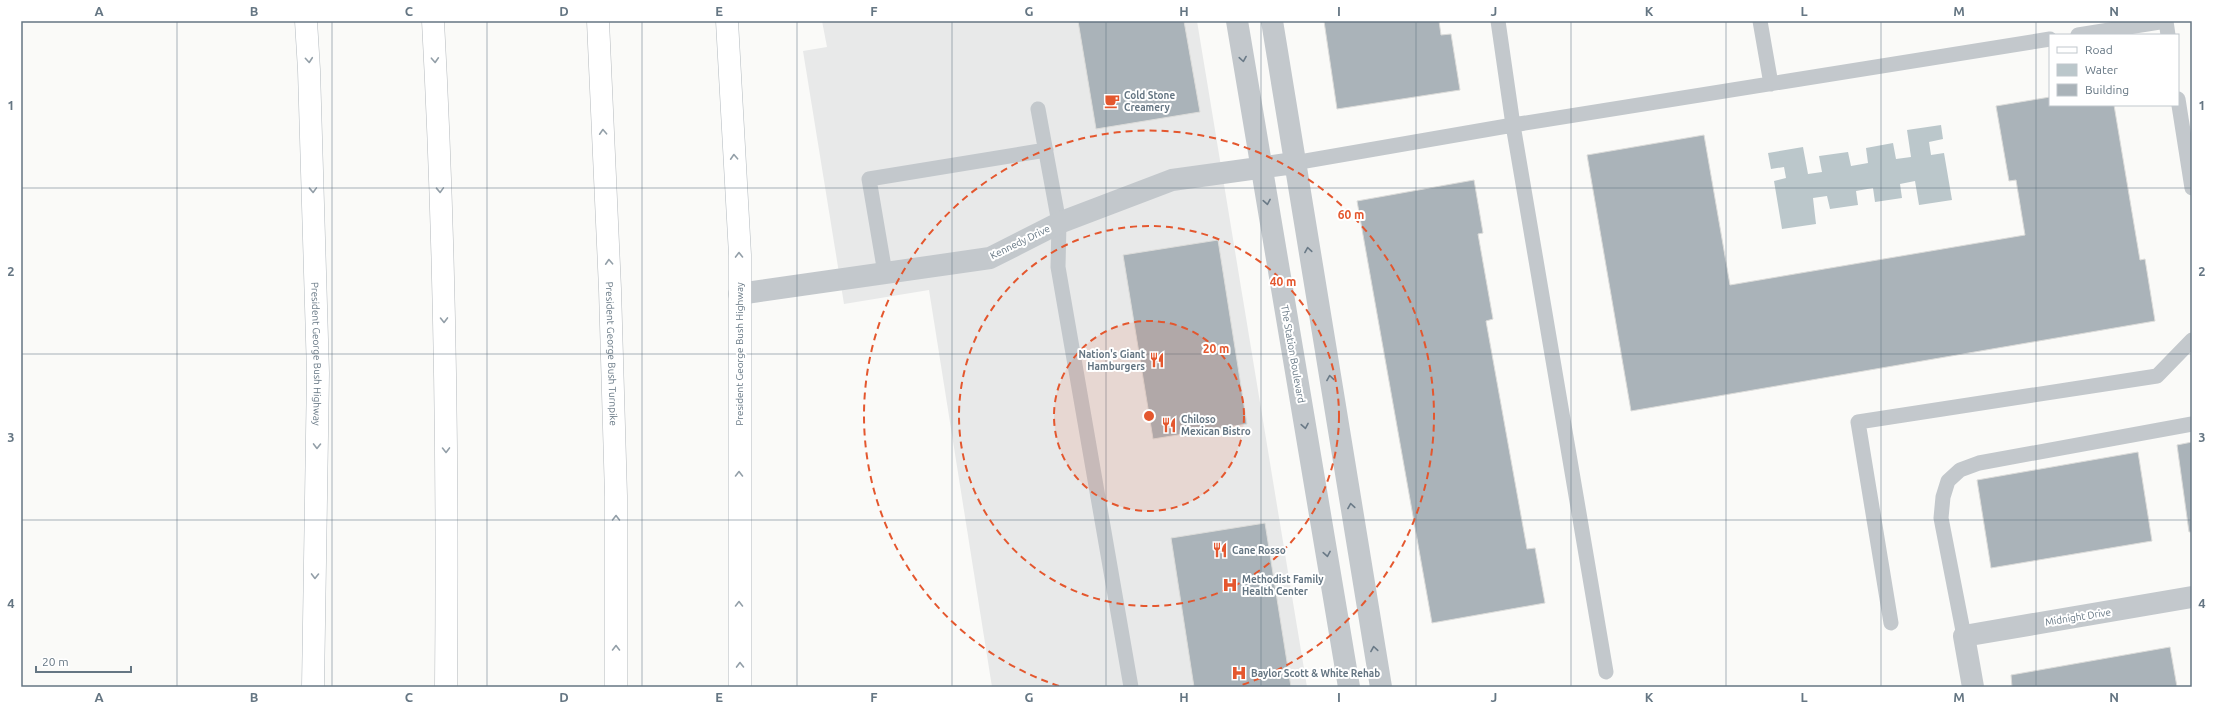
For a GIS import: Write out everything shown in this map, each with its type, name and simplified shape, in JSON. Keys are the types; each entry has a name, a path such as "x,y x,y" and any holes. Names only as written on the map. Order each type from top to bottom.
{"main road":[{"name":"President George Bush Highway","path":"306,21 310,70 318,373 313,687"},
{"path":"433,21 444,299 447,531 446,687"},
{"name":"President George Bush Turnpike","path":"598,21 611,321 616,496 616,687"},
{"name":"President George Bush Highway","path":"727,21 740,255 740,687"}],"street":[{"name":"The Station Boulevard","path":"1237,21 1349,687"},
{"path":"1272,21 1381,687"},
{"name":"Kennedy Drive","path":"739,294 990,258 1059,223 1172,180 1294,162"},
{"name":"Midnight Drive","path":"1964,636 2192,598"},
{"path":"1964,636 1973,687"}],"lane":[{"path":"1498,21 1513,125 1606,672"},
{"path":"1760,21 1771,84"},
{"path":"2084,34 2166,21 2168,34"},
{"path":"1294,162 1513,125 2049,39"},
{"path":"2179,105 2192,188"},
{"path":"1038,109 1059,223 1058,267 1131,687"},
{"path":"885,273 869,179 1046,150"},
{"path":"1892,623 1858,422 2157,376 2192,340"},
{"path":"1964,636 1942,518 1943,498 1948,481 1960,470 1979,463 2192,424"}],"shaded area":[{"path":"822,21 1197,21 1307,687 992,687 929,290 844,304 803,51 827,47"}],"water":[{"path":"1941,125 1943,139 1929,142 1931,155 1944,153 1952,200 1919,205 1915,181 1900,184 1902,198 1875,202 1873,188 1856,191 1858,205 1830,209 1827,196 1813,198 1816,224 1782,229 1774,181 1786,178 1784,167 1771,169 1768,153 1803,147 1808,174 1822,172 1819,156 1848,152 1851,166 1868,163 1866,148 1893,143 1896,159 1911,157 1907,130"}],"building":[{"path":"1078,21 1184,21 1200,112 1096,129"},
{"path":"1324,21 1439,21 1441,35 1451,34 1460,90 1337,109"},
{"path":"2049,97 2049,106 2114,106 2140,260 2145,259 2155,321 1631,411 1587,155 1704,135 1730,285 2025,235 2016,180 2009,181 1996,106"},
{"path":"1474,180 1483,233 1478,234 1493,319 1486,321 1527,549 1535,548 1545,603 1432,623 1357,201"},
{"path":"1218,240 1247,424 1153,439 1123,255"},
{"path":"2192,442 2192,532 2189,532 2177,445"},
{"path":"2138,452 2152,541 1991,568 1977,480"},
{"path":"1265,523 1291,687 1194,687 1171,538"},
{"path":"2170,647 2177,687 2012,687 2011,675"}],"place":[{"name":"Cold Stone Creamery","path":"1112,101"},
{"name":"Nation's Giant Hamburgers","path":"1157,360"},
{"name":"Chiloso Mexican Bistro","path":"1169,425"},
{"name":"Cane Rosso","path":"1220,550"},
{"name":"Methodist Family Health Center","path":"1230,585"},
{"name":"Baylor Scott & White Rehab","path":"1239,673"}]}
